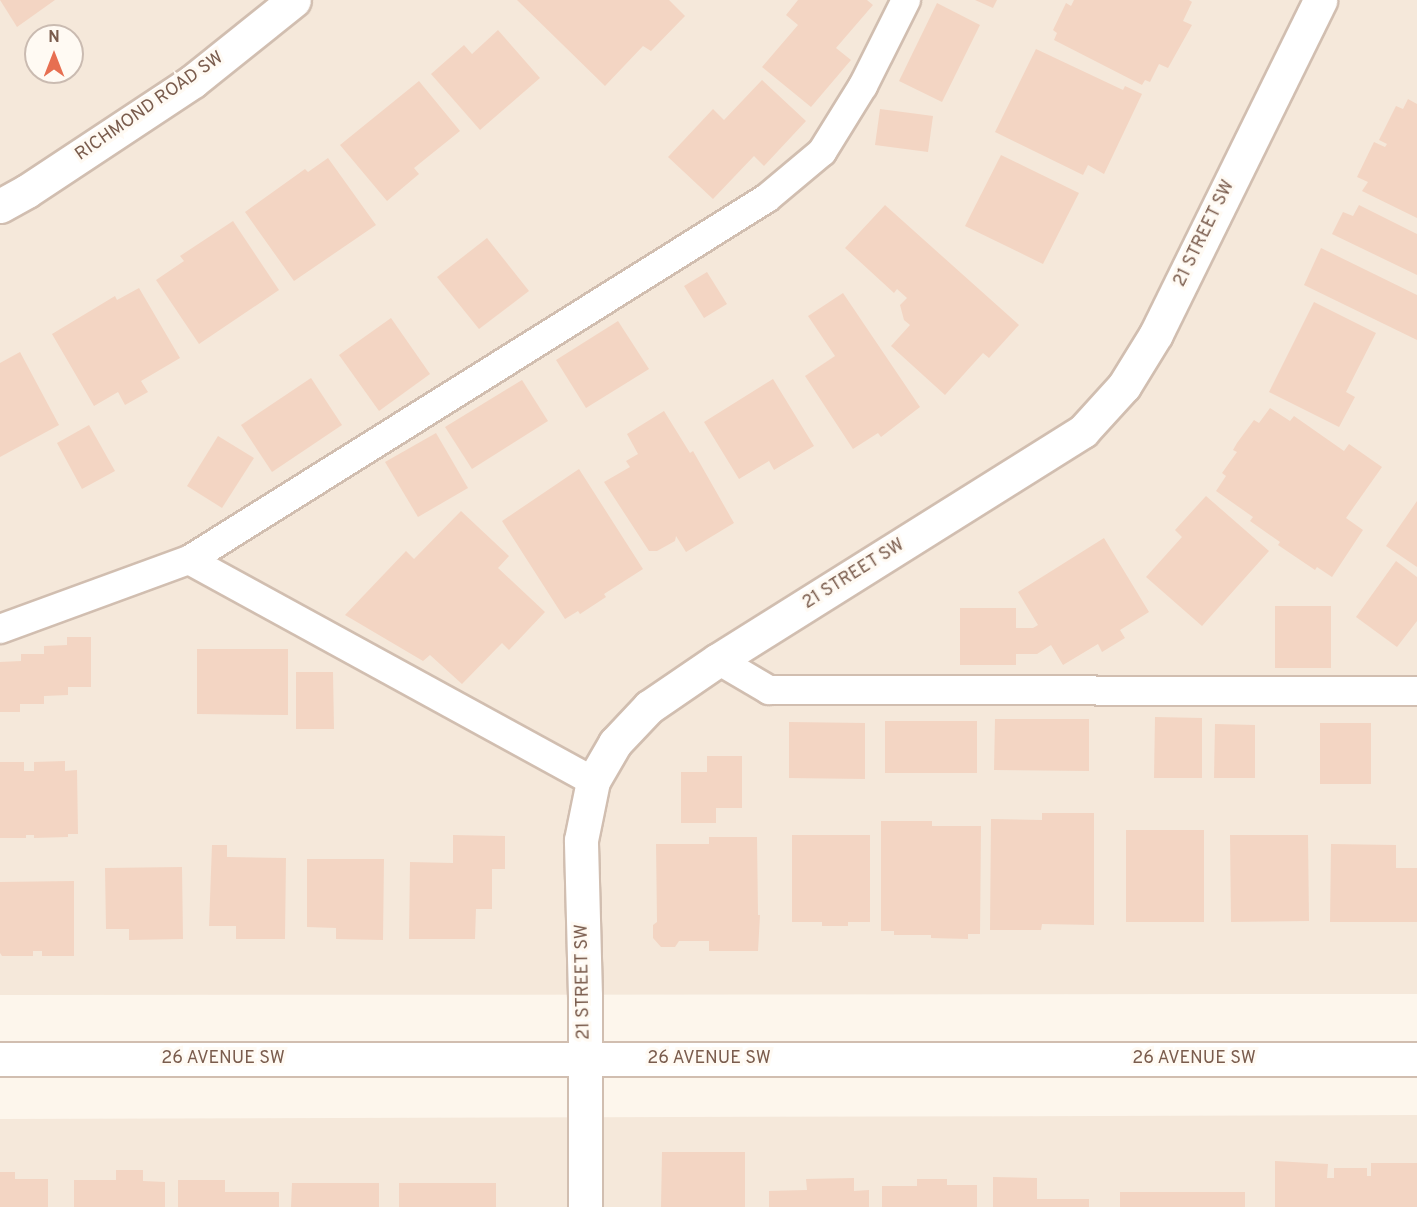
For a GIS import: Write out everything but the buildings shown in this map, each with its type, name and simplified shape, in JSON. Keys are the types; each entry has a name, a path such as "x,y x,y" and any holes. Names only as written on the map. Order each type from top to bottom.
{"street":[{"name":"RICHMOND ROAD SW","path":"0,206 27,191 193,81 294,0"},
{"name":"21 STREET SW","path":"585,1207 581,840 593,781 615,743 649,707 718,660 1083,431 1118,394 1156,334 1320,0"},
{"name":"26 AVENUE SW","path":"0,1059 1417,1059"}],"lane":[{"path":"0,629 189,560 766,198 822,152 863,86 906,0"},
{"path":"189,560 593,781"},
{"path":"718,660 769,690 1417,691"}],"shaded area":[{"path":"0,0 1417,0 1417,994 0,995"},
{"path":"1417,1115 1417,1207 0,1207 0,1119"}]}
